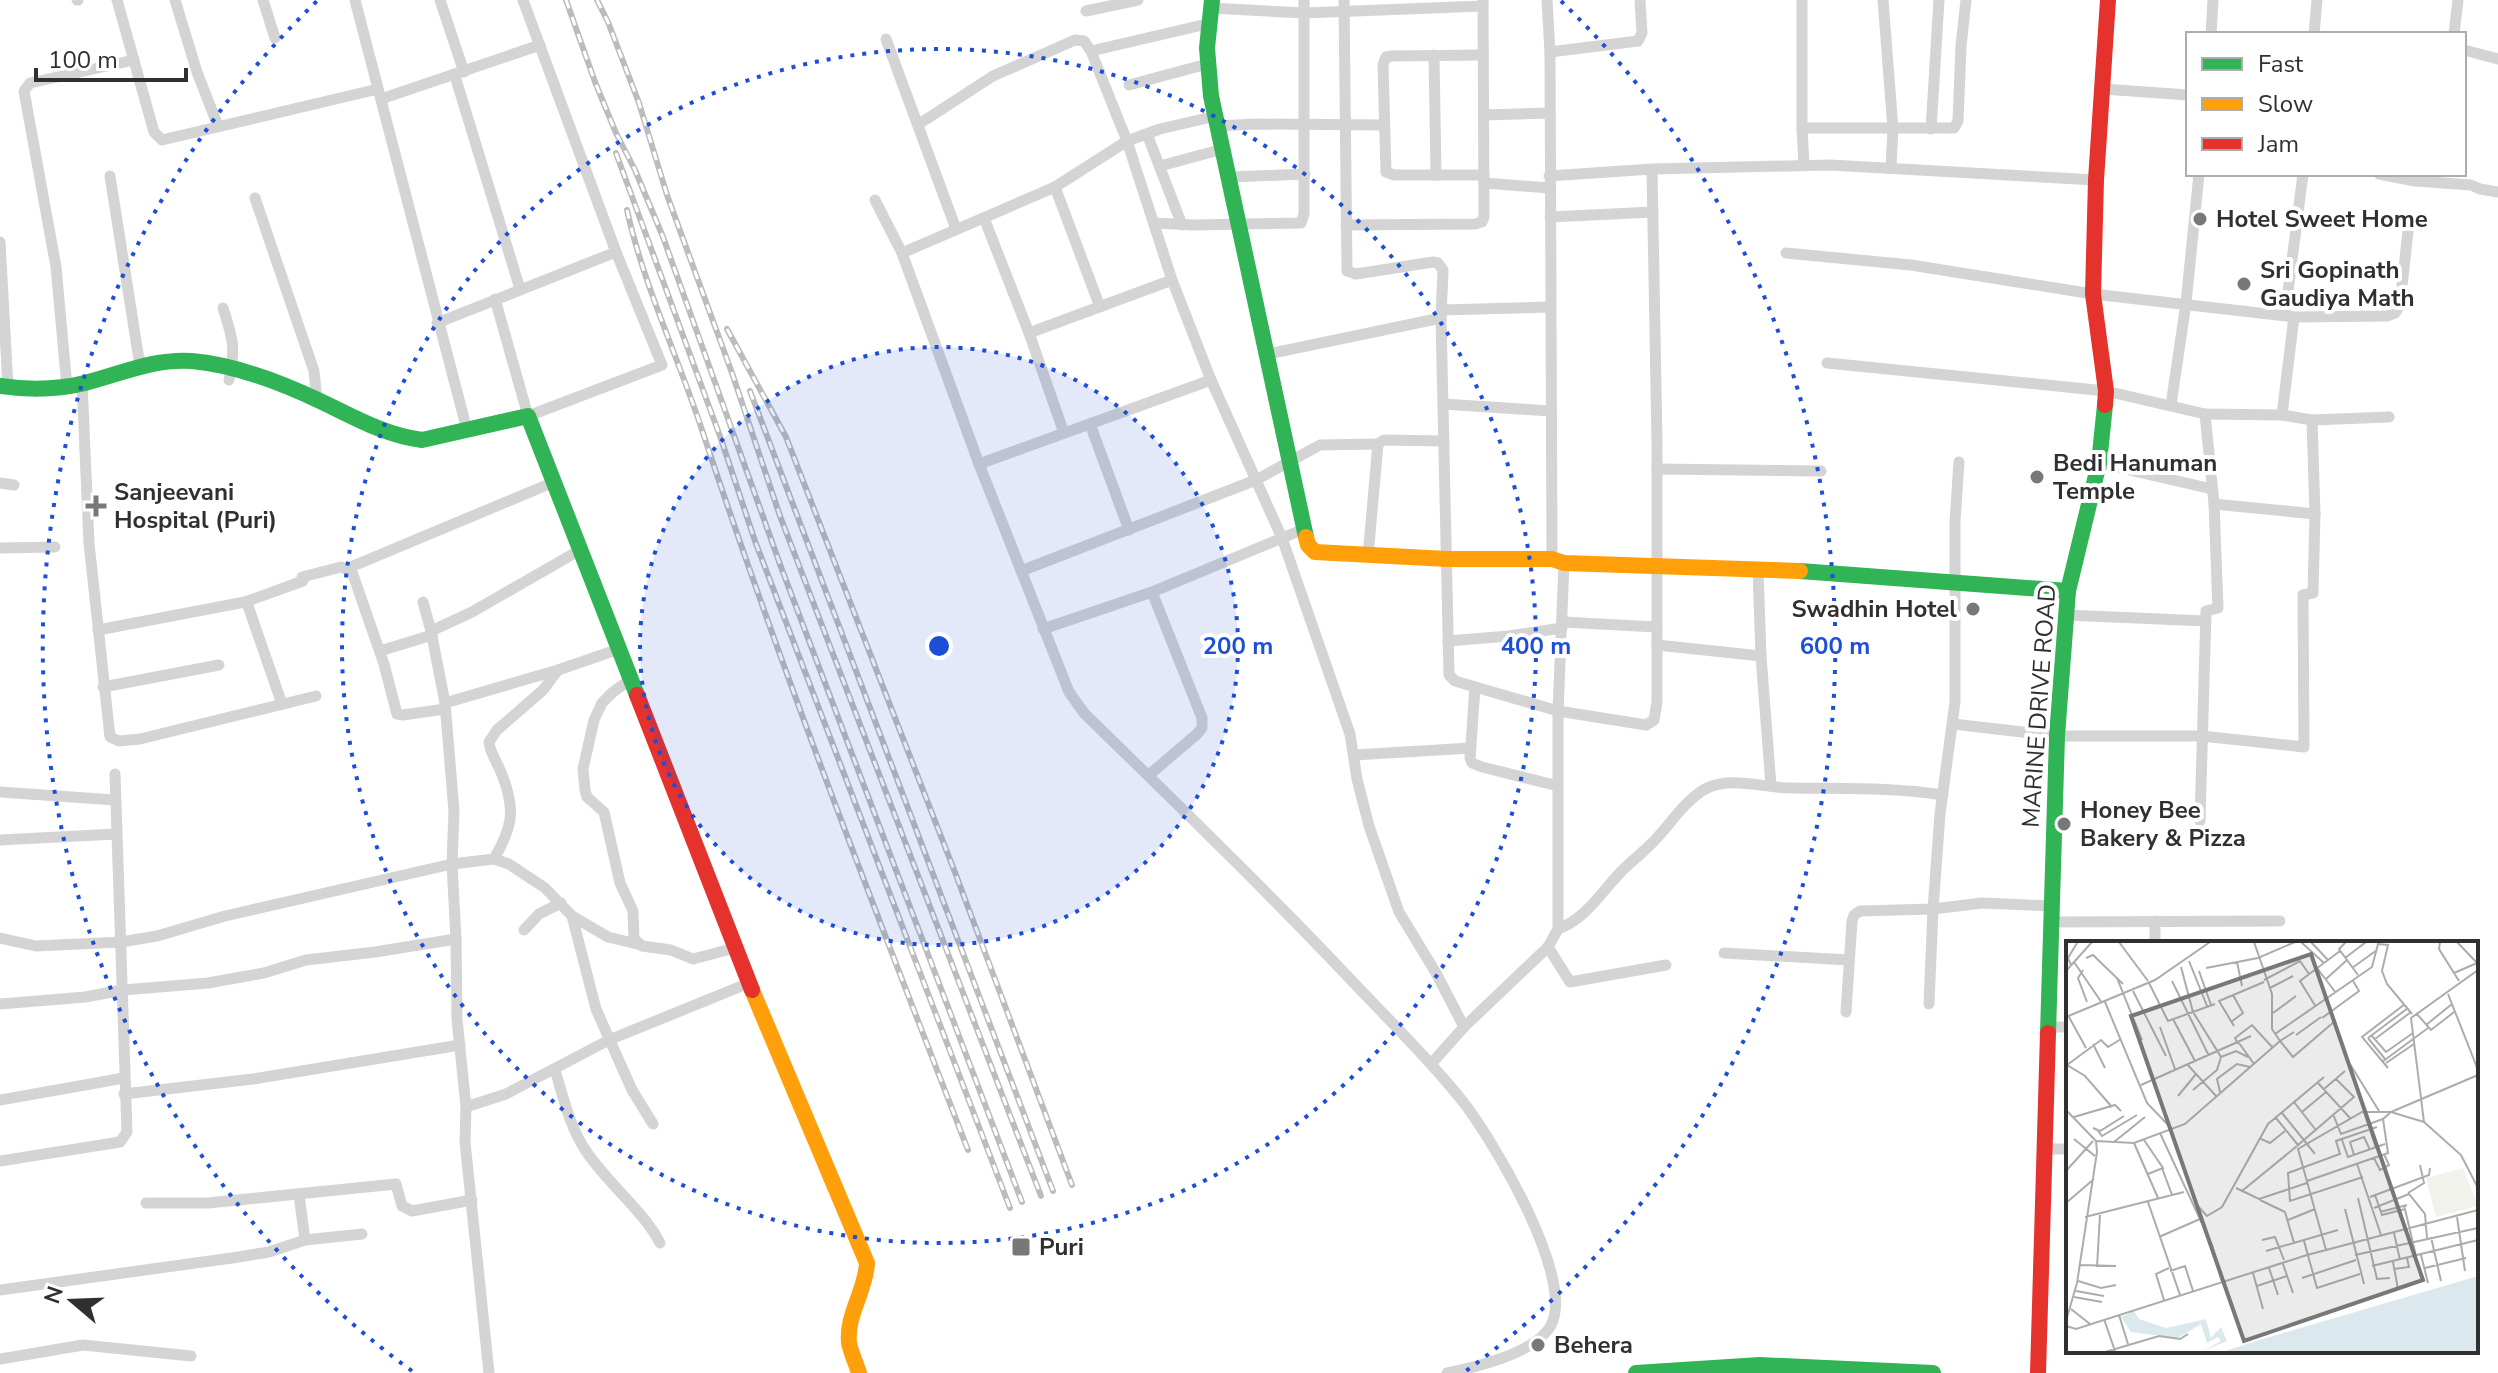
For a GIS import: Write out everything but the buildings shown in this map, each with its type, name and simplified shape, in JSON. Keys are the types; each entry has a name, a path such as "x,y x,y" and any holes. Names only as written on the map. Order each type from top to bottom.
{"main road":[{"name":"MARINE DRIVE ROAD","path":"2038,1373 2057,736 2068,591 2099,463 2106,391 2093,294 2096,180 2108,0"},
{"path":"1210,11 1207,64 1217,121 1304,529 1308,545 1315,552 1819,571 2068,591"},
{"path":"4,387 75,385 140,366 188,360 231,374 283,385 377,429 406,439 422,440 528,416 749,983 867,1263 866,1280 849,1331 848,1341 856,1372"},
{"path":"1636,1373 1760,1365 1933,1373"}],"street":[{"path":"117,0 154,132 157,137 167,140 218,126 380,94 459,74 540,45"},
{"path":"175,0 197,72 218,126"},
{"path":"263,0 275,38"},
{"path":"355,0 467,430"},
{"path":"440,0 520,289"},
{"path":"495,299 528,416 662,365 616,252 523,0"},
{"path":"1086,11 1138,0"},
{"path":"1154,223 1301,223 1305,174 1304,0"},
{"path":"1431,1064 1464,1027 1548,947 1558,929 1558,711 1563,585 1554,560 1547,0"},
{"path":"1550,52 1638,41 1642,33 1640,0"},
{"path":"1802,0 1804,165"},
{"path":"1883,0 1893,129 1891,167"},
{"path":"1931,129 1939,0"},
{"path":"1802,128 1951,129 1957,126 1966,0"},
{"path":"2211,32 2213,0"},
{"path":"2314,32 2317,0"},
{"path":"2454,32 2458,0"},
{"path":"1091,51 1210,11 1304,13 1344,6 1483,3 1484,217 1479,224 1346,225"},
{"path":"1344,6 1347,271 1356,274 1433,262 1443,270 1449,675 1455,681 1558,711 1651,724 1657,702 1652,169"},
{"path":"886,39 956,229"},
{"path":"919,124 993,76 1075,40 1084,41 1091,51 1127,141 1172,280 1211,380 1282,538 1350,734 1369,826 1399,912 1464,1027"},
{"path":"2466,51 2498,59"},
{"path":"1434,55 1436,175"},
{"path":"1483,55 1386,57 1383,65 1386,172 1394,175 1549,182 1652,169 1804,165 1891,167 2096,180"},
{"path":"134,60 30,83 24,91 75,385 107,731 110,737 119,741 186,729 316,696"},
{"path":"1129,85 1207,64"},
{"path":"2103,89 2186,95"},
{"path":"1484,115 1550,113"},
{"path":"902,253 1055,187 1127,141 1147,134 1217,121 1384,125"},
{"path":"1147,134 1182,225"},
{"path":"1160,166 1223,149"},
{"path":"1229,177 1305,174"},
{"path":"110,176 140,366"},
{"path":"2171,405 2186,303 2199,176"},
{"path":"2282,415 2303,176"},
{"path":"2389,176 2471,185 2498,192"},
{"path":"1055,187 1100,307"},
{"path":"255,198 314,371 317,400"},
{"path":"875,200 902,253 979,464 1069,692 1084,713 1238,861 1431,1064 1462,1100 1523,1200 1555,1284 1556,1306 1550,1327 1524,1348 1480,1366 1447,1373"},
{"path":"1550,217 1653,212"},
{"path":"984,218 1064,433"},
{"path":"1786,253 1911,265 2093,294 2290,316 2387,316 2395,313 2400,305 2409,222"},
{"path":"0,242 4,387"},
{"path":"437,323 616,252"},
{"path":"1029,333 1172,280"},
{"path":"1268,354 1442,314 1550,307"},
{"path":"223,308 234,342 231,374"},
{"path":"1827,363 2106,391 2205,414 2282,415 2312,420 2389,417"},
{"path":"979,464 1211,380"},
{"path":"1443,404 1551,411"},
{"path":"2200,821 2206,611 2218,608 2214,504 2205,414"},
{"path":"1953,724 2057,736 2202,736 2304,747 2303,595 2313,593 2315,514 2312,420"},
{"path":"1090,424 1129,530"},
{"path":"1021,571 1256,480 1320,445 1378,444 1384,440 1444,441"},
{"path":"1368,556 1378,444"},
{"path":"1929,1004 1933,909 1953,724 1955,521 1959,462"},
{"path":"2099,463 2212,489"},
{"path":"1657,469 1821,471"},
{"path":"350,571 353,566 413,539 554,482"},
{"path":"0,483 14,485"},
{"path":"2214,504 2315,514"},
{"path":"1043,629 1152,592 1304,529"},
{"path":"0,548 55,547"},
{"path":"380,651 432,633 580,550"},
{"path":"1554,560 1563,585"},
{"path":"98,630 245,602 341,567 350,571 380,651 397,714 403,715 445,706 619,649"},
{"path":"1758,570 1771,786"},
{"path":"1149,775 1202,728 1202,718 1152,592"},
{"path":"245,602 282,704"},
{"path":"423,602 445,706 454,811 452,864 460,1045 466,1107 465,1142 489,1373"},
{"path":"2066,615 2206,621"},
{"path":"1448,641 1509,636 1562,625 1656,627"},
{"path":"1657,645 1761,656"},
{"path":"103,687 219,665"},
{"path":"494,859 507,838 511,817 508,793 489,742 497,730 543,690 558,670"},
{"path":"631,679 602,703 594,720 583,769 587,797 604,812 620,883 633,911 637,944"},
{"path":"1475,687 1470,758 1476,765 1558,786"},
{"path":"1354,755 1471,748"},
{"path":"0,1161 120,1142 127,1132 115,774"},
{"path":"1558,929 1586,912 1699,793 1721,784 1898,790 1943,795"},
{"path":"0,792 115,800"},
{"path":"0,840 116,834"},
{"path":"0,938 36,946 121,942 157,936 225,916 452,864 494,859 545,888 572,916 608,937 671,950 693,959 735,948"},
{"path":"524,930 539,914 561,903"},
{"path":"1846,1012 1852,921 1860,911 1933,909 1982,903 2052,914 2155,921 2280,921"},
{"path":"572,916 591,994 632,1090 653,1124"},
{"path":"2155,921 2155,941"},
{"path":"0,1004 208,983 264,973 306,960 456,939"},
{"path":"1548,947 1570,982 1666,965"},
{"path":"1724,953 1849,960"},
{"path":"466,1107 506,1094 609,1040 749,983"},
{"path":"2048,1027 2066,1027"},
{"path":"124,1094 253,1079 460,1045"},
{"path":"555,1070 583,1148 614,1189 650,1225 660,1243"},
{"path":"0,1100 124,1078"},
{"path":"2045,1149 2066,1149"},
{"path":"146,1203 208,1203 396,1184 402,1206 412,1211 472,1200"},
{"path":"299,1195 305,1240"},
{"path":"0,1290 232,1258 269,1252 305,1240 362,1234"},
{"path":"0,1359 83,1345 191,1356"}],"railway":[{"path":"566,0 595,82 663,237 781,567 1022,1202"},
{"path":"597,0 639,103 667,195 780,516 1041,1196"},
{"path":"616,153 755,541 1010,1208"},
{"path":"627,210 652,295 694,405 798,703 968,1150"},
{"path":"727,329 786,437 1072,1185"},
{"path":"750,391 1053,1191"}],"traffic: fast":[{"path":"1212,0 1207,48 1211,96 1306,537"},
{"path":"0,386 32,389 64,387 151,364 192,361 258,375 382,430 408,438 422,440 528,416 637,695"},
{"path":"2048,1033 2057,736 2068,591 2099,463 2105,405"},
{"path":"1800,571 2068,591"},
{"path":"1636,1373 1760,1365 1933,1373"}],"traffic: slow":[{"path":"1306,537 1308,545 1315,552 1800,571"},
{"path":"752,990 867,1263 849,1333 849,1343 859,1373"}],"traffic: jam":[{"path":"2105,405 2106,391 2093,294 2096,180 2108,0"},
{"path":"637,695 752,990"},
{"path":"2038,1373 2048,1033"}],"place":[{"name":"Hotel Sweet Home","path":"2200,219"},
{"name":"Sri Gopinath Gaudiya Math","path":"2244,284"},
{"name":"Bedi Hanuman Temple","path":"2037,477"},
{"name":"Sanjeevani Hospital (Puri)","path":"96,506"},
{"name":"Swadhin Hotel","path":"1973,609"},
{"name":"Honey Bee Bakery & Pizza","path":"2064,824"},
{"name":"Puri","path":"1021,1247"},
{"name":"Behera","path":"1538,1345"}]}
